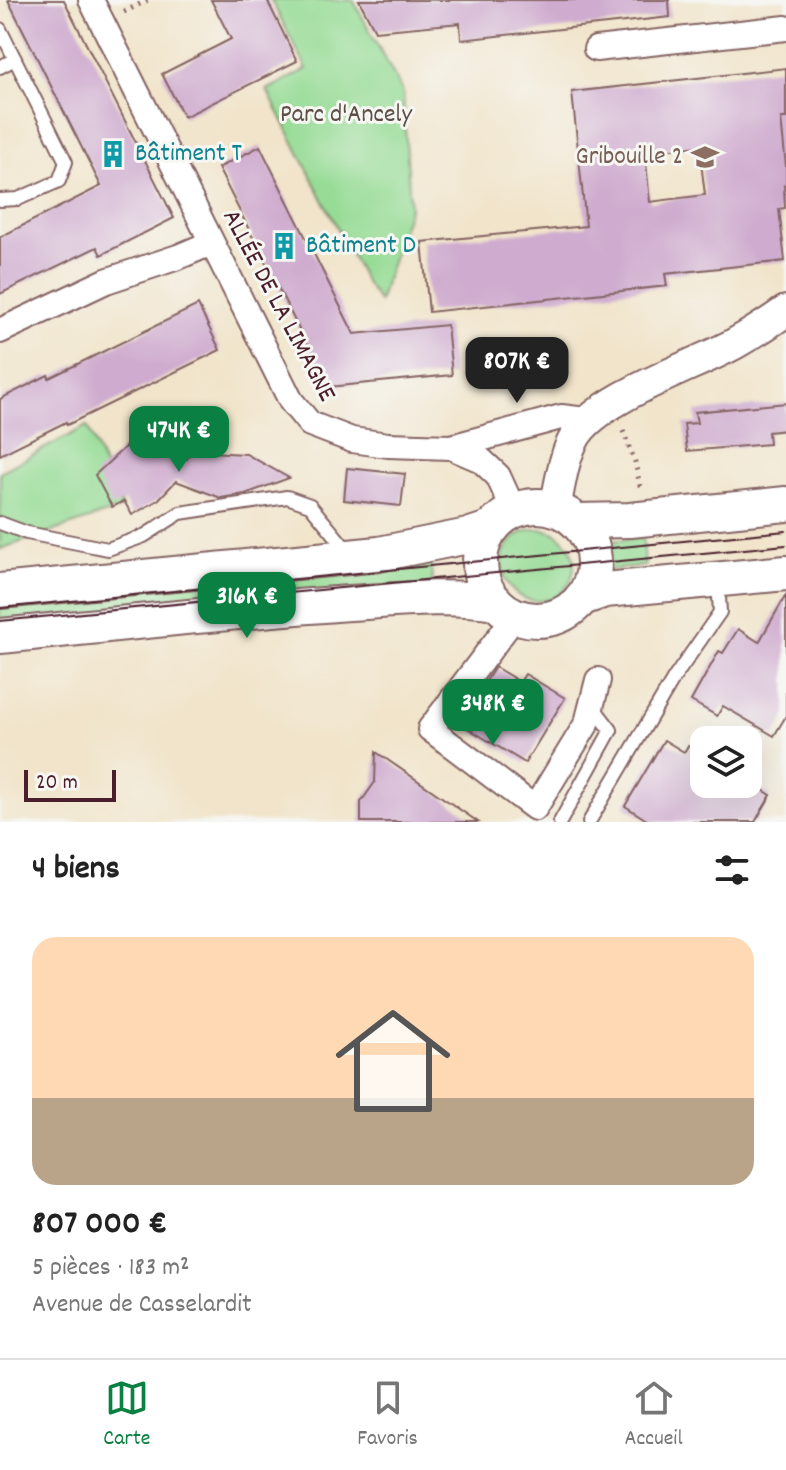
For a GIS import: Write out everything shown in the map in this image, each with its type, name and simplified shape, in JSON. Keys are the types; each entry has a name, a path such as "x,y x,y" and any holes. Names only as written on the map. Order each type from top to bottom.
{"main road":[{"path":"0,591 108,564 379,554 468,536 527,507 541,506 565,515 630,520 786,504"},
{"path":"503,520 484,543 481,561 487,590 506,608 524,619 541,620 571,610 591,583 593,550 586,534 565,515"},
{"path":"582,598 605,590 786,573"},
{"path":"0,636 296,607 444,597 506,608"}],"street":[{"name":"ALLÉE DE LA LIMAGNE","path":"91,0 291,401 310,424 352,440 388,445 451,447 481,460 498,476 503,520"},
{"path":"596,49 786,28"},
{"path":"0,331 106,281 211,243"},
{"path":"565,515 565,464 573,438 587,420 620,399 733,345 786,311"},
{"path":"451,447 561,417 587,420"},
{"path":"506,608 430,729 535,808 587,723 598,680"}],"lane":[{"path":"0,29 66,162 59,181 18,199 0,200"},
{"path":"0,67 15,59"},
{"path":"0,523 108,564 180,513 287,497 310,505 352,557"},
{"path":"589,822 674,678 720,612 717,579"},
{"path":"560,822 611,730 591,704"}],"path":[{"path":"622,430 635,462 644,504"}],"green space":[{"name":"Parc d'Ancely","path":"271,0 353,0 403,92 410,206 379,302 364,280 267,90 307,69"},
{"path":"87,426 122,508 0,549 0,472"},
{"path":"538,529 564,539 574,565 564,591 538,601 512,591 502,565 512,539"},
{"path":"643,538 645,566 607,570 603,542"},
{"path":"430,559 433,587 0,630 0,601"}],"building":[{"name":"Bâtiment T","path":"8,0 64,0 174,218 101,255 97,247 0,294 0,237 101,186"},
{"path":"211,0 267,0 297,61 184,117 162,74 231,39"},
{"path":"359,0 669,0 670,17 461,40 460,23 375,31"},
{"path":"786,68 786,118 781,118 786,167 785,208 779,209 785,261 665,274 667,286 429,312 422,242 586,226 572,92","holes":["699,146 705,195 650,202 645,152"]},
{"name":"Bâtiment D","path":"260,146 354,334 447,325 452,375 328,387 218,168"},
{"path":"198,305 220,350 0,455 0,399"},
{"path":"786,403 786,430 768,432 769,444 687,451 684,424 697,423 695,412"},
{"path":"140,433 187,459 191,451 246,454 289,478 245,494 221,498 176,481 158,500 132,515 124,501 112,507 95,475"},
{"path":"347,468 405,474 401,506 344,500"},
{"path":"786,595 786,716 774,736 762,726 723,706 717,716 691,701 719,651 723,653 738,629 759,642"},
{"path":"495,667 520,682 525,674 565,698 525,763 459,723"},
{"path":"664,740 684,752 690,747 690,798 762,798 762,790 771,795 755,822 650,822 625,806"},
{"path":"376,752 478,822 361,822 361,802 375,782"}],"tram line":[{"path":"0,608 786,531"},
{"path":"0,621 786,545"}],"place":[{"name":"Bâtiment T","path":"113,154"},
{"name":"Gribouille 2","path":"705,157"},
{"name":"Bâtiment D","path":"284,246"}]}
